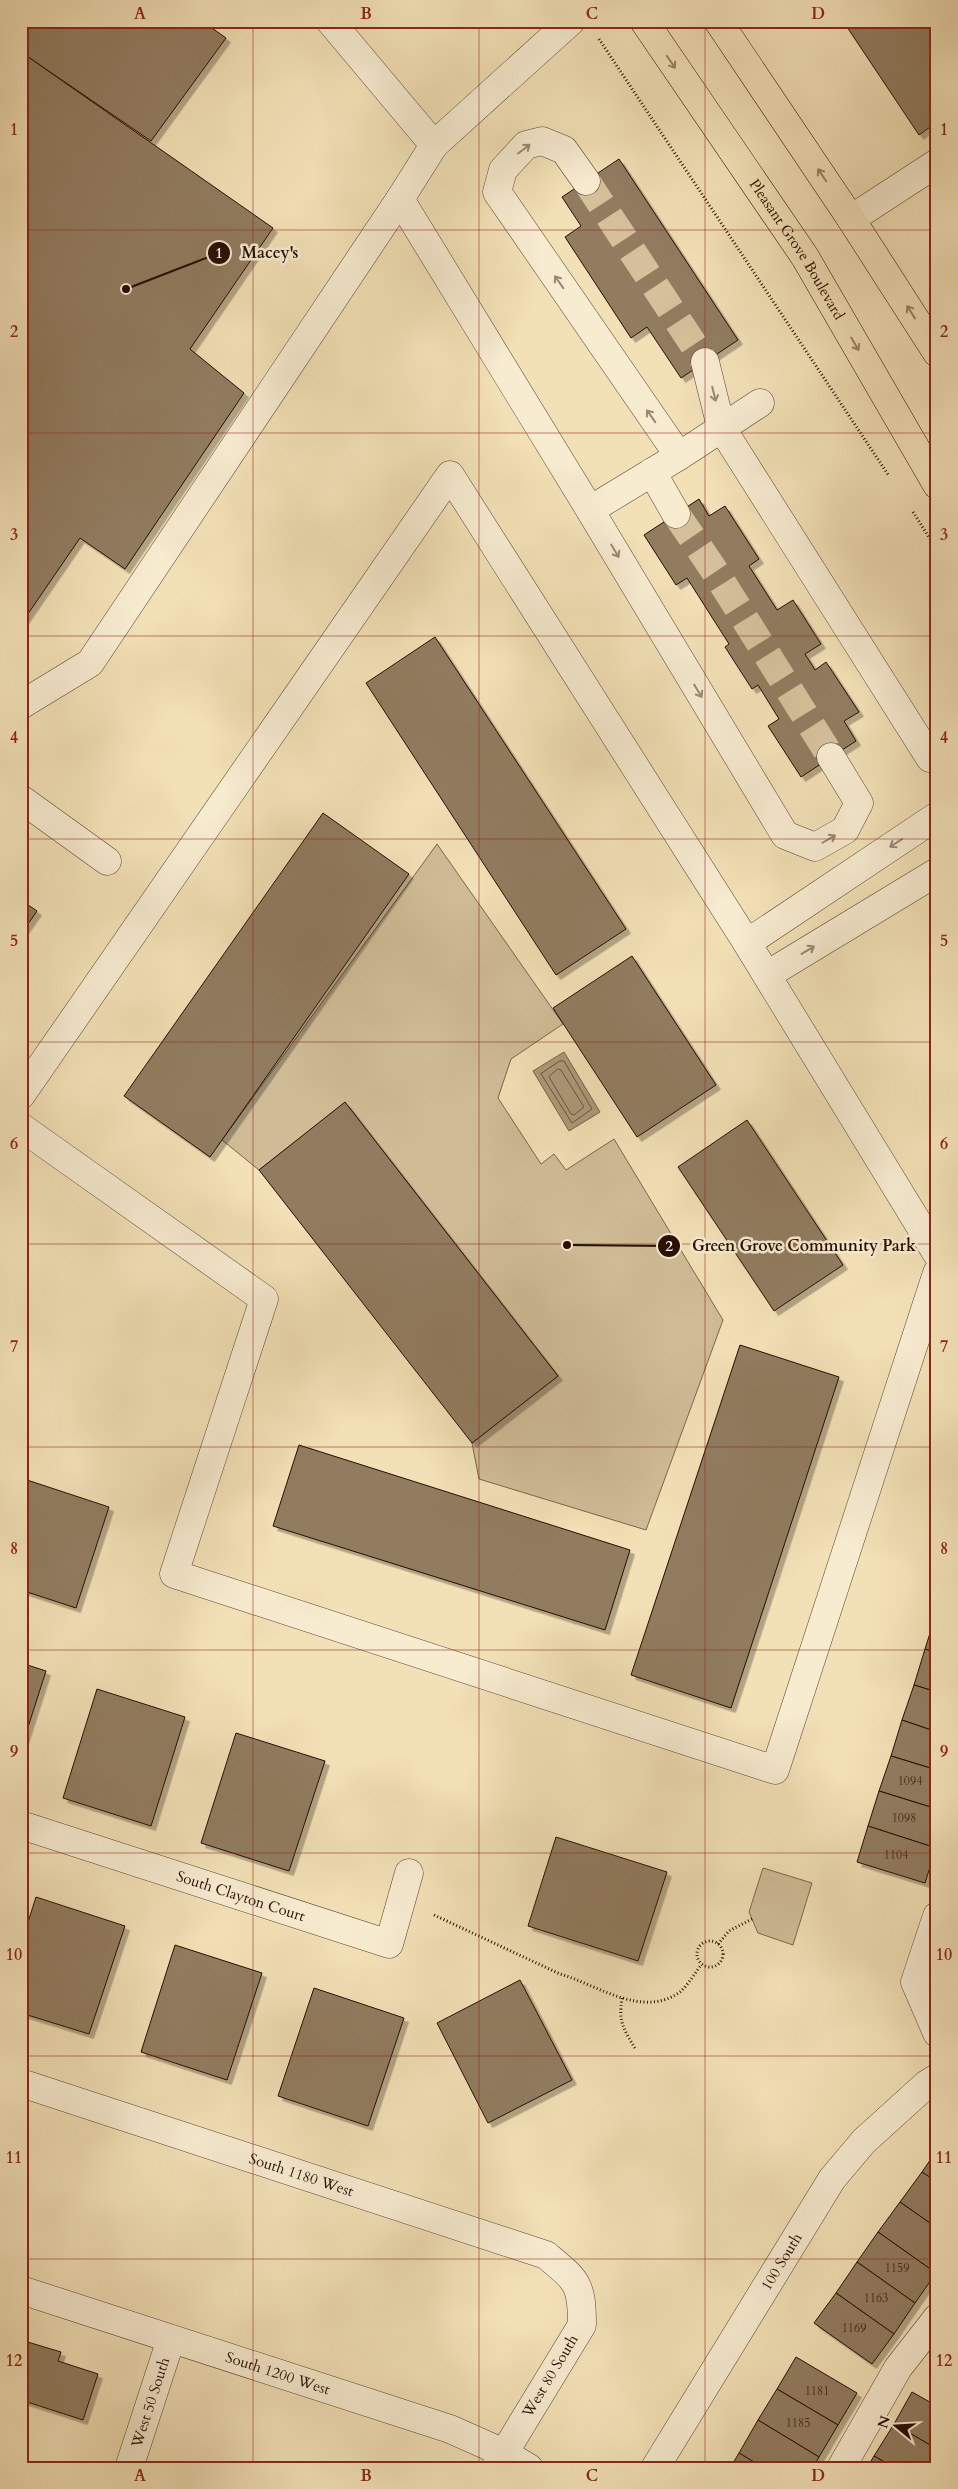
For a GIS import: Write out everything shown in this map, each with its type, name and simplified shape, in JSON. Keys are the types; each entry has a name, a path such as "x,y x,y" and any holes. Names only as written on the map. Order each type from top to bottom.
{"main road":[{"name":"Pleasant Grove Boulevard","path":"644,21 805,257 937,485"},
{"path":"718,21 851,218 937,353"}],"street":[{"path":"330,21 434,145"},
{"path":"21,705 90,663 400,199 434,145 571,21"},
{"path":"586,181 564,150 542,142 526,145 503,170 497,192 679,456"},
{"path":"851,218 925,183 937,163"},
{"path":"400,199 785,835 815,847 845,830 859,803 831,757"},
{"path":"705,362 722,427 930,758"},
{"path":"590,510 679,456 760,403"},
{"path":"652,472 676,514"},
{"path":"21,1095 450,475 747,943 937,1254"},
{"path":"21,799 107,861"},
{"path":"747,943 937,816"},
{"path":"767,976 937,872"},
{"path":"21,1127 264,1299 174,1574 776,1770 937,1273"},
{"name":"South Clayton Court","path":"22,1825 389,1944 408,1873"},
{"path":"937,1916 915,1982 937,2033"},
{"name":"100 South","path":"655,2468 832,2179 864,2141 926,2084 937,2078"},
{"name":"South 1180 West","path":"21,2083 546,2256 575,2279"},
{"name":"West 80 South","path":"500,2460 582,2325 582,2298 575,2279"},
{"name":"South 1200 West","path":"21,2290 450,2429 500,2460 528,2468"},
{"path":"841,2468 898,2368 937,2318"},
{"name":"West 50 South","path":"129,2468 171,2339"}],"path":[{"path":"598,37 890,478"},
{"path":"912,511 937,550"},
{"path":"401,1899 560,1974 581,1980 622,1998 645,2003 665,2000 682,1990 701,1964"},
{"path":"718,1944 729,1931 752,1919"},
{"path":"709,1941 718,1944 723,1952 719,1964 709,1968 701,1964 696,1956 699,1945 709,1941"},
{"path":"622,1998 620,2016 626,2033 636,2050"}],"shaded area":[{"path":"437,844 563,1024 511,1059 498,1098 541,1164 554,1154 566,1170 614,1139 723,1320 646,1530 479,1479 472,1443 558,1376 345,1103 259,1170 222,1140"},
{"path":"763,1868 812,1883 793,1945 758,1933 749,1912"}],"water":[{"path":"564,1052 600,1112 569,1131 533,1071"}],"building":[{"path":"21,21 202,21 226,38 151,141 21,52"},
{"path":"843,21 937,21 937,122 919,135"},
{"path":"21,52 273,228 190,349 244,393 125,569 80,538 21,624"},
{"path":"619,159 738,340 681,378 647,327 631,338 565,237 581,226 562,197"},
{"path":"699,499 709,516 725,506 759,559 749,566 777,610 793,600 821,644 805,654 815,670 826,662 859,712 844,721 856,741 801,777 768,726 779,719 758,685 752,689 725,647 729,644 687,578 676,585 644,535"},
{"path":"435,637 626,929 556,975 366,683"},
{"path":"323,813 409,874 210,1157 124,1096"},
{"path":"21,900 37,911 21,934"},
{"path":"632,956 716,1085 637,1137 553,1008"},
{"path":"345,1102 558,1376 472,1443 259,1170"},
{"path":"747,1120 843,1265 774,1311 678,1167"},
{"path":"740,1345 839,1377 731,1708 631,1675"},
{"path":"299,1445 630,1550 605,1630 273,1526"},
{"path":"21,1478 109,1507 76,1608 21,1590"},
{"path":"937,1615 937,1653 925,1649"},
{"path":"925,1649 937,1653 937,1692 914,1685"},
{"path":"21,1663 46,1671 21,1749"},
{"path":"914,1685 937,1692 937,1732 902,1720"},
{"path":"97,1689 185,1717 151,1826 63,1798"},
{"path":"902,1720 937,1732 937,1770 891,1756"},
{"path":"236,1733 325,1761 289,1871 201,1843"},
{"path":"891,1756 937,1770 937,1809 879,1791"},
{"path":"879,1791 937,1809 936,1848 868,1826"},
{"path":"868,1826 936,1848 925,1883 857,1862"},
{"path":"556,1837 667,1872 638,1961 528,1926"},
{"path":"36,1897 125,1926 89,2034 21,2013 21,1944"},
{"path":"175,1945 262,1973 227,2080 141,2052"},
{"path":"520,1980 572,2080 488,2123 437,2023"},
{"path":"314,1988 404,2018 368,2126 278,2096"},
{"path":"937,2150 937,2182 922,2172"},
{"path":"922,2172 937,2182 937,2228 900,2202"},
{"path":"900,2202 937,2228 936,2273 878,2232"},
{"path":"878,2232 936,2273 915,2303 857,2262"},
{"path":"857,2262 915,2303 894,2334 836,2293"},
{"path":"836,2293 894,2334 872,2364 814,2323"},
{"path":"21,2340 61,2352 58,2361 98,2374 83,2420 21,2400"},
{"path":"796,2357 857,2393 838,2425 777,2389"},
{"path":"777,2389 838,2425 819,2457 758,2420"},
{"path":"912,2392 937,2406 937,2449 894,2424"},
{"path":"758,2420 819,2457 813,2468 764,2468 739,2453"},
{"path":"894,2424 937,2449 937,2468 895,2468 874,2456"},
{"path":"739,2453 764,2468 730,2468"},
{"path":"874,2456 895,2468 867,2468"}],"tunnel":[{"path":"586,181 705,362"},
{"path":"676,514 716,573 831,757"}],"place":[{"name":"Macey's","path":"126,289"},
{"name":"Green Grove Community Park","path":"567,1245"}]}
